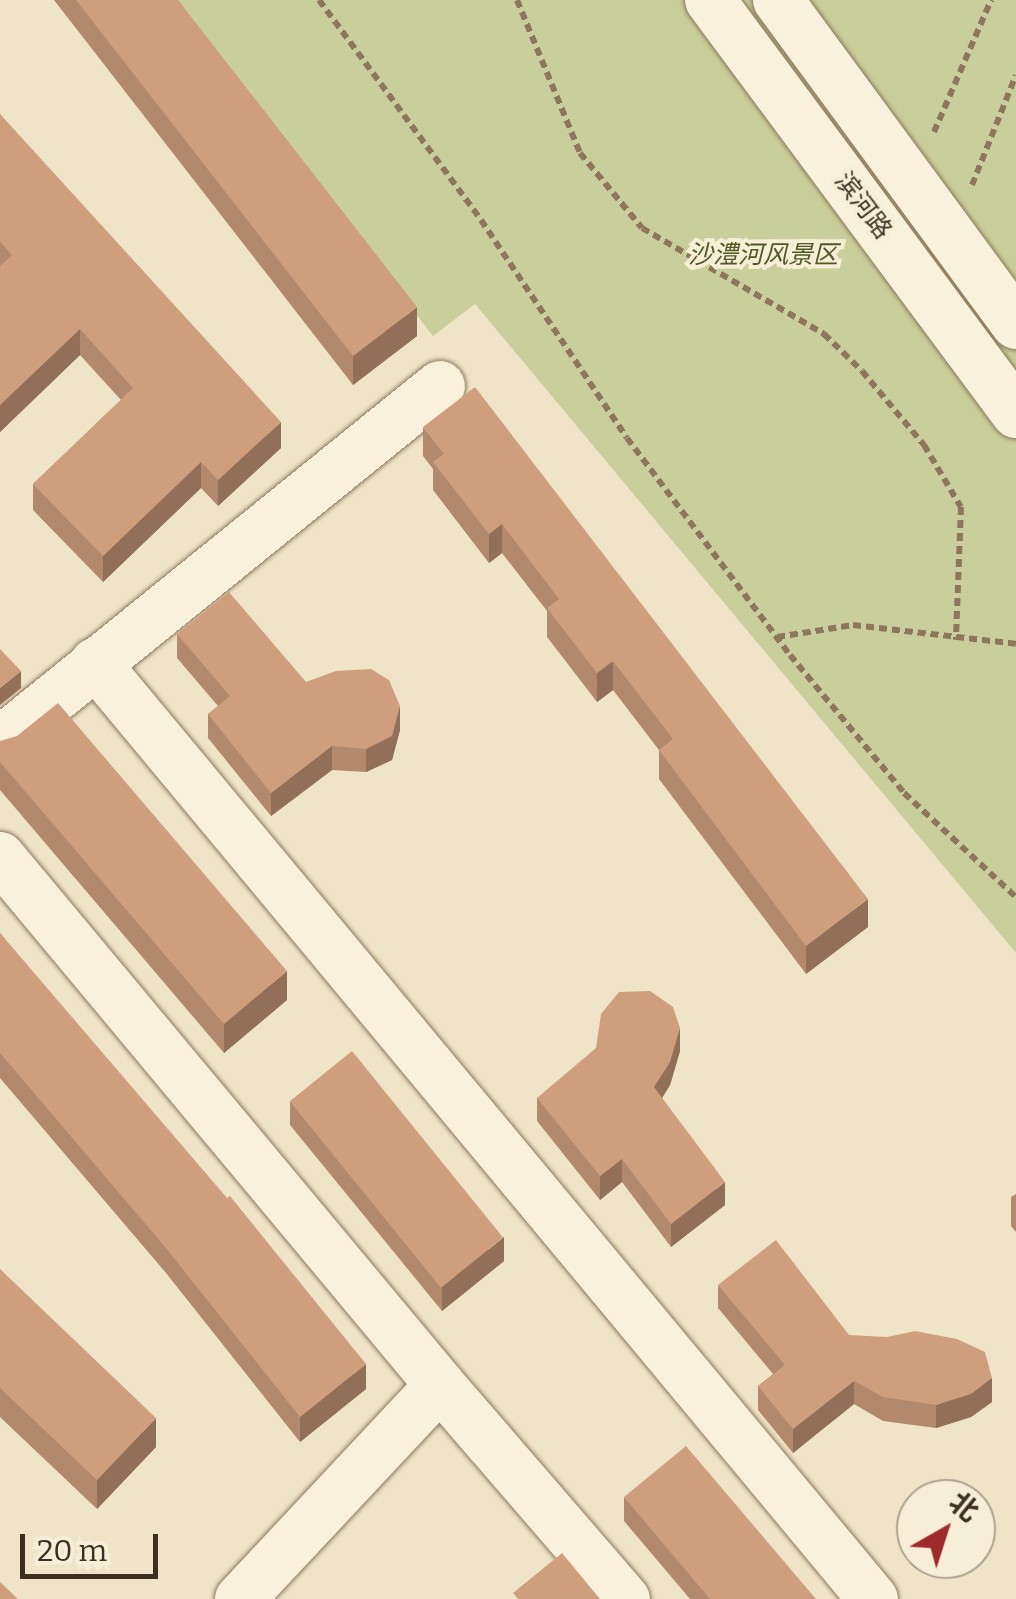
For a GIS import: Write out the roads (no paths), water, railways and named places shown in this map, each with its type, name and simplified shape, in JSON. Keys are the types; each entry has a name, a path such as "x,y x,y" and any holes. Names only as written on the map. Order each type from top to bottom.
{"street":[{"name":"滨河路","path":"710,0 1016,413"},
{"path":"778,0 1016,324"},
{"path":"869,214 913,183"},
{"path":"0,742 440,386"},
{"path":"95,663 873,1599"},
{"path":"0,857 625,1599"},
{"path":"240,1599 440,1384"}],"park label":[{"name":"沙澧河风景区","path":"763,255"}]}
